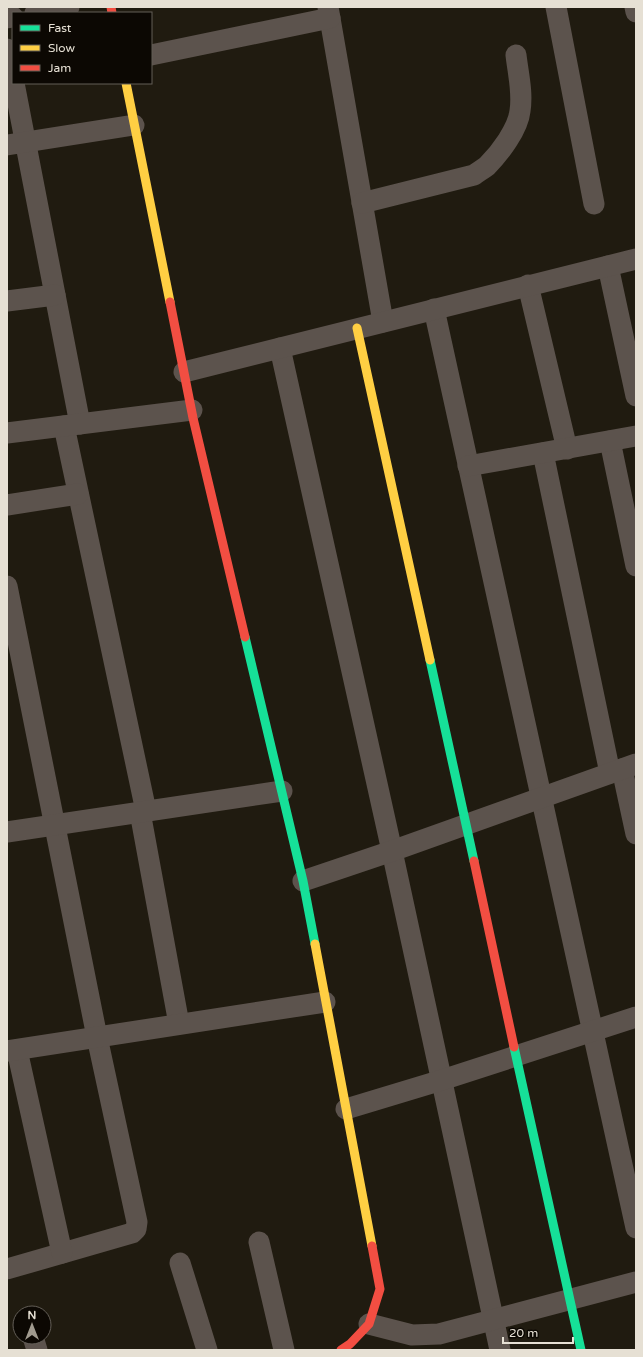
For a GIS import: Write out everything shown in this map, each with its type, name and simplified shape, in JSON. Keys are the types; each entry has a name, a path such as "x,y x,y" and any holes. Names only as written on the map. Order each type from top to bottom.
{"street":[{"path":"40,12 69,7"},
{"path":"556,7 594,204"},
{"path":"635,7 636,12"},
{"path":"152,55 329,13 382,322"},
{"path":"7,49 12,74"},
{"path":"362,203 474,175 486,167 499,152 516,125 520,113 521,99 516,55"},
{"path":"14,84 16,144 55,295 72,425 78,494 143,812 179,1024"},
{"path":"126,84 192,410 303,881 380,1289 369,1324 350,1344 341,1350"},
{"path":"16,144 134,125"},
{"path":"184,372 636,259"},
{"path":"608,266 636,396"},
{"path":"528,285 567,449"},
{"path":"7,301 55,295"},
{"path":"434,309 636,1228"},
{"path":"356,328 581,1350"},
{"path":"280,348 392,851 500,1350"},
{"path":"7,433 192,410"},
{"path":"468,466 636,436"},
{"path":"610,441 636,566"},
{"path":"544,453 622,769 636,834"},
{"path":"7,506 78,494"},
{"path":"7,586 97,1037 137,1222 136,1229 132,1234 7,1269"},
{"path":"303,881 622,769"},
{"path":"7,832 282,791"},
{"path":"62,1253 12,1051 325,1002"},
{"path":"346,1109 442,1080 592,1030 636,1017"},
{"path":"260,1242 284,1350"},
{"path":"180,1263 207,1350"},
{"path":"369,1324 413,1342 636,1282"}],"traffic: fast":[{"path":"245,637 303,881 315,944"},
{"path":"430,660 474,861"},
{"path":"514,1047 581,1350"}],"traffic: slow":[{"path":"126,84 170,302"},
{"path":"357,328 430,660"},
{"path":"315,944 372,1246"}],"traffic: jam":[{"path":"111,7 112,12"},
{"path":"170,302 193,418 245,637"},
{"path":"474,861 514,1047"},
{"path":"341,1350 350,1344 369,1324 380,1289 372,1246"}]}
